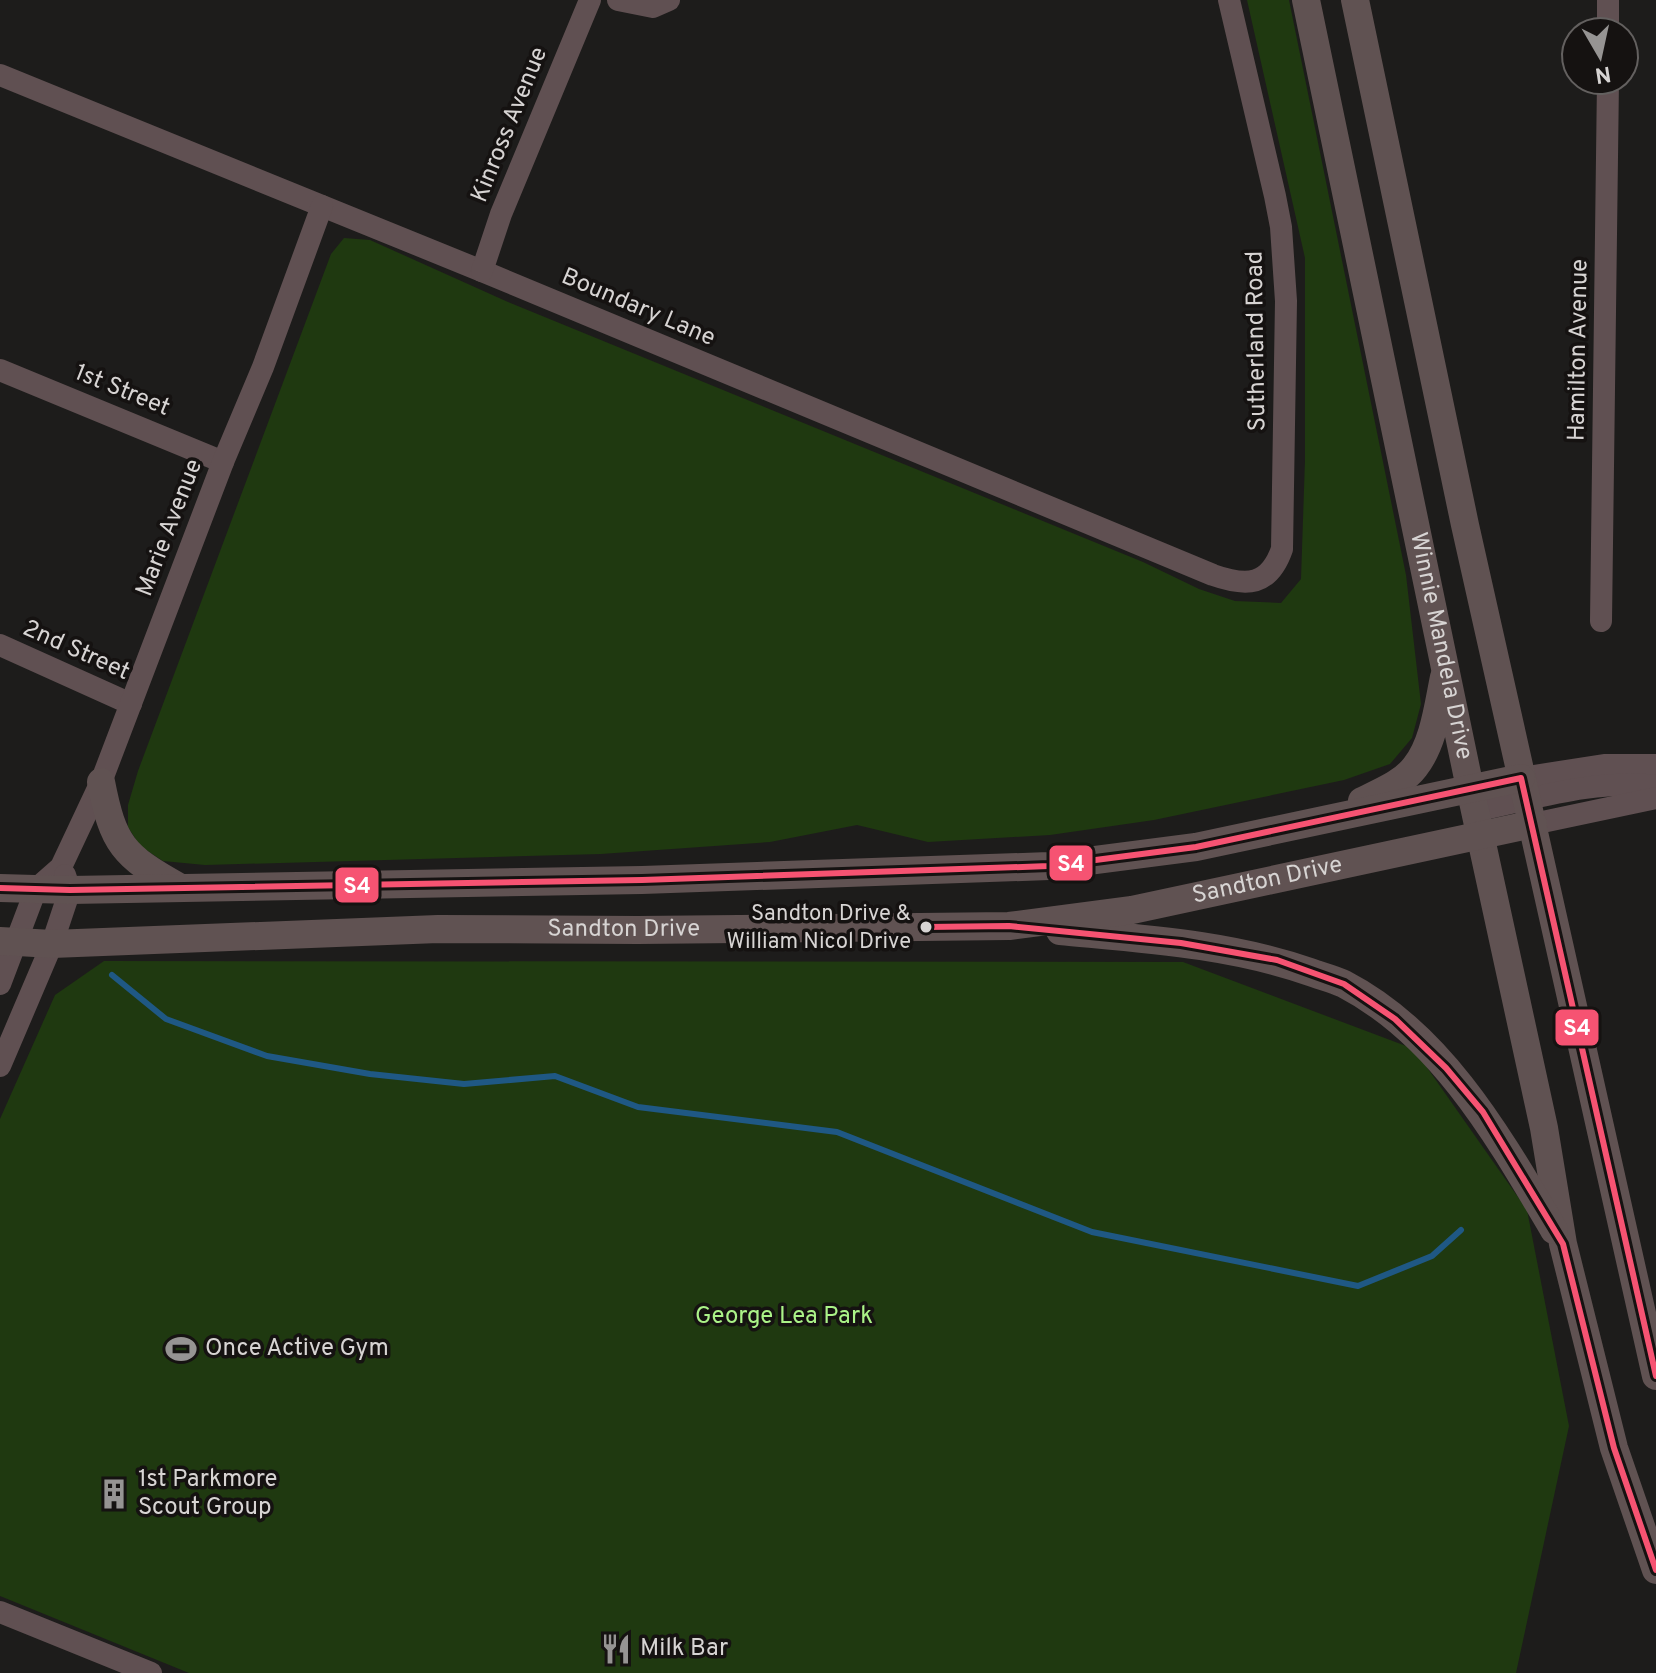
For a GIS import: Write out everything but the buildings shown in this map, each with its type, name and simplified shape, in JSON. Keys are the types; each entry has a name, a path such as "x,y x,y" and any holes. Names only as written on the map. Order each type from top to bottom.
{"main road":[{"name":"Winnie Mandela Drive","path":"1306,0 1544,1128 1563,1244 1614,1448 1656,1570"},
{"name":"Winnie Mandela Drive","path":"1355,0 1595,1113 1656,1376"},
{"path":"1330,819 1404,778 1415,767 1434,721 1446,668"},
{"path":"101,782 108,818 122,847 137,863 181,888"},
{"path":"1475,811 1527,801"},
{"path":"1475,811 1527,801"},
{"name":"Sandton Drive","path":"0,888 36,889 66,878 181,888 642,880 1049,866 1196,847 1330,819 1475,811"},
{"name":"Sandton Drive","path":"8,941 52,944 438,929 1009,926 1132,910 1475,811"},
{"path":"1009,926 1181,943 1277,960 1344,984 1395,1019 1446,1068 1483,1112 1563,1244"}],"street":[{"name":"Kinross Avenue","path":"482,271 501,214 590,0"},
{"path":"618,0 653,7 669,0"},
{"name":"Sutherland Road","path":"1229,0 1275,196 1286,288 1282,549 1273,568 1257,581"},
{"name":"Boundary Lane","path":"0,75 482,271 1213,575 1238,582 1257,581"},
{"name":"Hamilton Avenue","path":"1601,621 1608,96"},
{"name":"Marie Avenue","path":"52,944 66,878 101,782 223,462 263,367 322,206"},
{"name":"1st Street","path":"0,370 223,462"},
{"name":"2nd Street","path":"0,645 131,704"},
{"path":"1527,801 1604,765 1656,765"},
{"path":"1527,801 1585,789 1622,785 1656,786"},
{"path":"1527,801 1656,798"},
{"path":"0,984 8,941 36,889"},
{"path":"0,1066 52,944"},
{"path":"0,1612 151,1673"}],"green space":[{"path":"1247,0 1289,0 1406,575 1421,704 1412,738 1390,764 1344,780 1154,820 1050,835 928,842 857,825 770,842 601,854 205,865 163,861 140,846 128,827 128,805 138,771 331,254 344,238 370,240 508,302 1143,562 1199,589 1235,601 1281,603 1301,579 1305,460 1305,258"},
{"name":"George Lea Park","path":"104,961 1183,962 1414,1049 1527,1210 1569,1426 1516,1673 189,1673 0,1596 0,1119 55,995"}],"waterway":[{"path":"112,975 166,1019 267,1056 370,1074 464,1084 555,1076 638,1107 837,1132 1092,1232 1358,1286 1432,1256 1461,1230"}],"transit line":[{"name":"S4","path":"0,888 70,890 642,880 1049,866 1196,847 1521,778 1656,1376"},
{"name":"S4","path":"926,927 1009,926 1181,943 1277,960 1344,984 1395,1019 1446,1068 1483,1112 1563,1244 1614,1448 1656,1570"}],"place":[{"name":"Sandton Drive & William Nicol Drive","path":"926,927"},
{"name":"Once Active Gym","path":"181,1349"},
{"name":"1st Parkmore Scout Group","path":"114,1494"},
{"name":"Milk Bar","path":"616,1649"}]}
